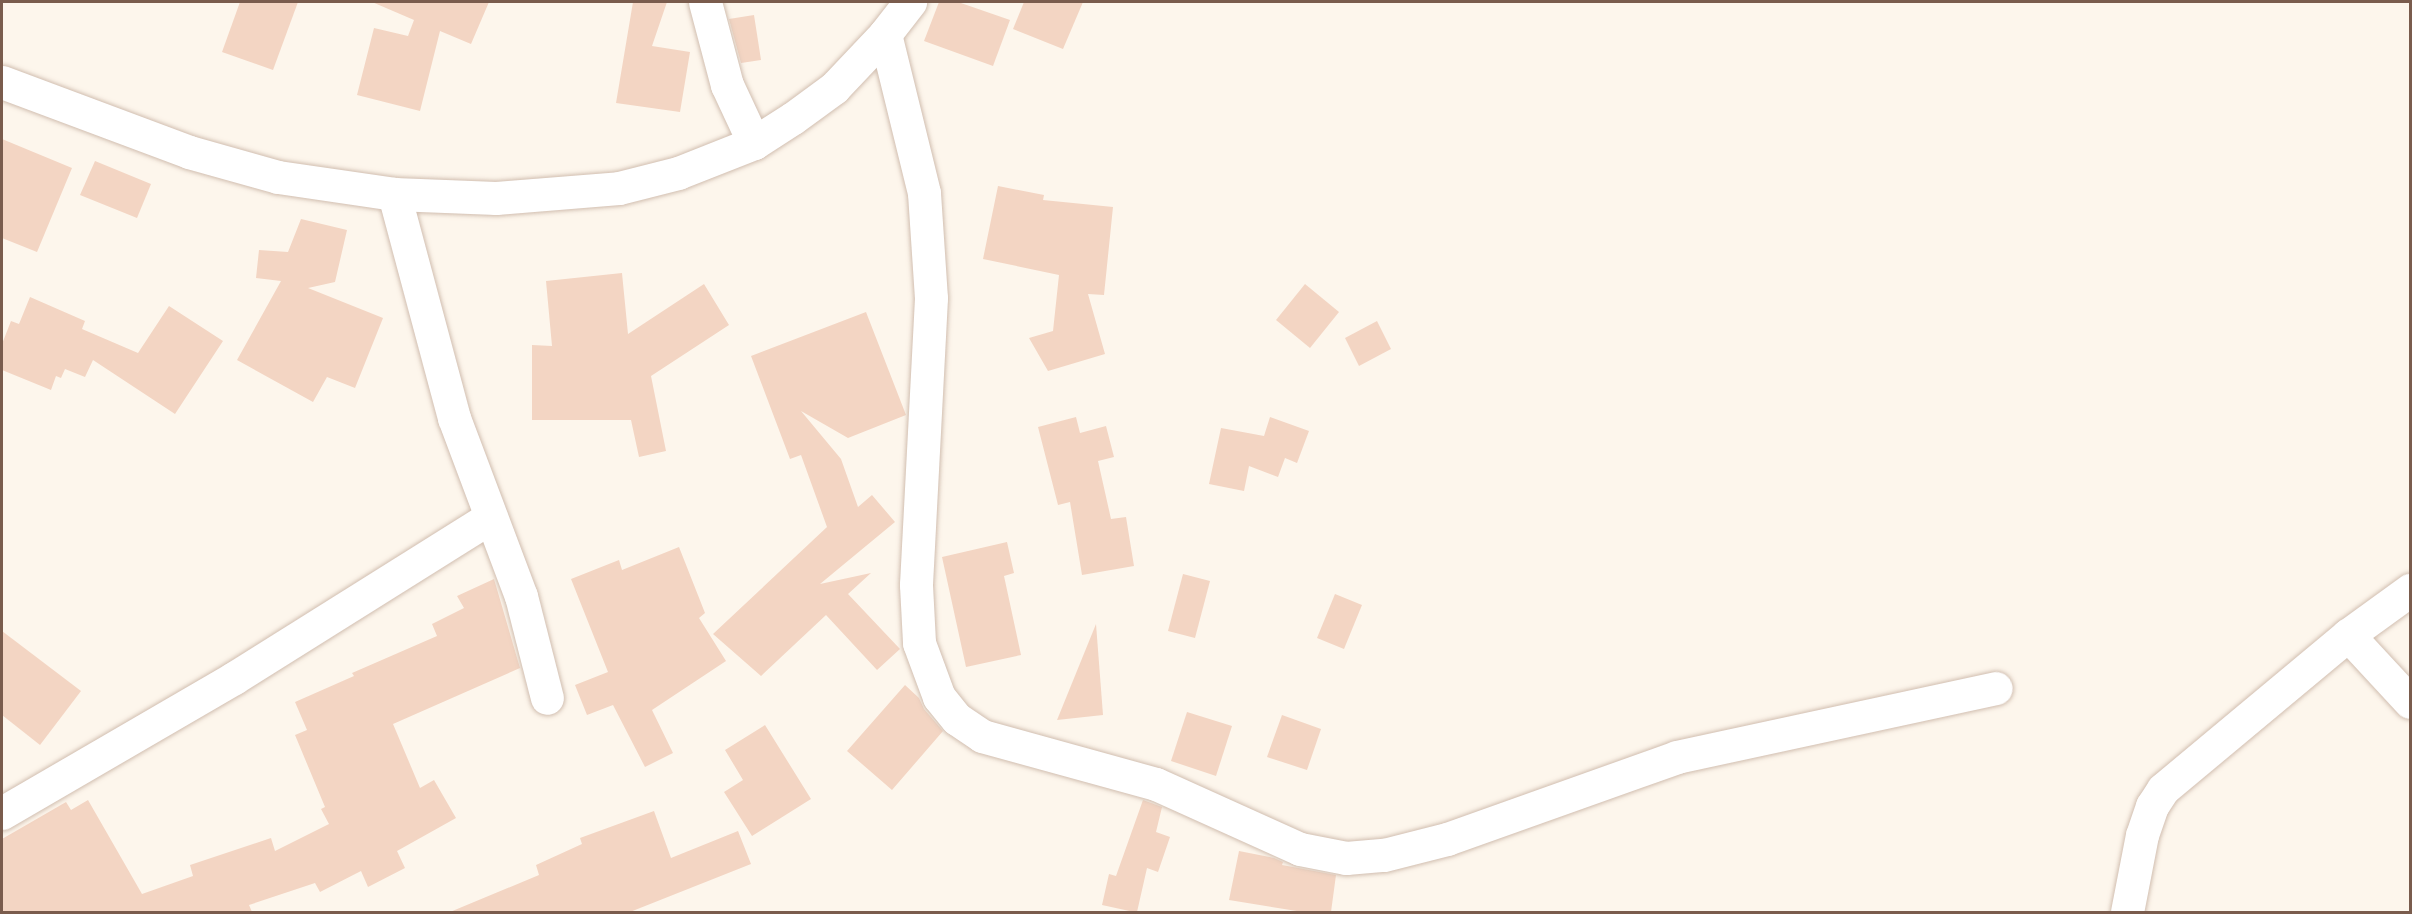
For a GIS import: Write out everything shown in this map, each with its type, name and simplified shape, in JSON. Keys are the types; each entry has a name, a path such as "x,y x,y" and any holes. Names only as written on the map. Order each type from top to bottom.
{"street":[{"path":"705,2 727,85 754,143"},
{"path":"2,82 189,152 278,177 394,195 496,198 619,188 678,173 754,143 834,88 885,34 910,2"},
{"path":"885,34 924,193 931,298 916,585 919,643 939,697 957,719 982,736 1156,784 1300,849 1346,858 1384,855 1447,839 1677,757 1996,688"},
{"path":"394,195 454,418 521,596 547,698"},
{"path":"2,813 234,678 491,517"},
{"path":"2127,912 2142,835 2152,806 2163,789 2348,635 2410,590"},
{"path":"2348,635 2410,702"}],"building":[{"path":"240,2 298,2 273,70 222,52"},
{"path":"372,2 489,2 471,44 440,31 420,111 357,95 374,28 408,36 414,20"},
{"path":"633,2 667,2 652,46 690,52 680,112 616,103"},
{"path":"939,2 958,2 1010,20 993,66 924,41"},
{"path":"1024,2 1083,2 1063,49 1013,29"},
{"path":"754,15 761,60 741,63 729,19"},
{"path":"2,139 72,168 37,252 2,238"},
{"path":"95,161 151,184 137,218 80,195"},
{"path":"998,186 1044,195 1043,200 1113,207 1104,295 1088,294 1105,354 1048,371 1029,338 1053,331 1059,275 983,259"},
{"path":"301,219 347,230 335,282 308,288 383,318 355,388 327,377 313,402 237,360 281,281 256,278 259,250 288,252"},
{"path":"622,273 628,334 704,284 729,325 651,376 666,451 639,457 631,420 532,420 532,345 552,346 546,281"},
{"path":"1305,284 1339,312 1310,348 1276,320"},
{"path":"30,297 85,321 82,329 138,353 169,306 223,341 175,414 93,360 85,377 65,369 61,378 56,376 51,390 2,370 2,344 11,321 19,324"},
{"path":"866,312 906,415 848,438 801,411 841,459 858,507 872,495 895,522 820,584 871,573 848,594 900,649 877,670 826,615 761,676 713,634 827,527 801,455 790,459 751,356"},
{"path":"1377,321 1391,349 1359,366 1345,338"},
{"path":"1076,417 1080,433 1106,426 1114,457 1098,461 1111,519 1126,517 1134,566 1082,575 1070,502 1058,505 1038,427"},
{"path":"1270,417 1309,431 1297,463 1285,458 1278,477 1249,466 1244,491 1209,484 1221,428 1264,436"},
{"path":"1007,542 1014,573 1004,576 1021,655 966,667 942,557"},
{"path":"679,547 705,613 699,618 726,661 652,710 673,753 645,767 613,705 587,715 575,685 608,672 571,579 619,560 622,570"},
{"path":"1183,574 1210,581 1195,638 1168,631"},
{"path":"494,579 520,668 393,724 420,788 434,780 456,818 397,851 405,868 368,887 361,871 320,892 315,883 249,905 252,912 2,912 2,839 66,802 71,810 88,800 142,894 193,876 190,865 271,838 275,851 329,824 321,809 325,807 295,735 307,730 295,702 354,676 352,673 437,636 432,624 464,608 457,596"},
{"path":"1335,594 1362,605 1344,649 1317,638"},
{"path":"1096,624 1103,715 1057,720"},
{"path":"2,631 81,691 40,745 2,715"},
{"path":"905,685 919,698 924,709 943,731 892,790 847,751"},
{"path":"1187,712 1232,726 1216,776 1171,761"},
{"path":"1282,715 1321,729 1307,770 1267,757"},
{"path":"765,725 811,799 752,836 724,792 743,780 725,750"},
{"path":"1143,800 1162,807 1156,832 1170,837 1158,872 1147,868 1137,912 1102,905 1109,874 1116,876"},
{"path":"654,811 671,858 738,831 751,864 630,912 450,912 539,875 536,865 582,844 580,838"},
{"path":"1239,851 1274,858 1283,862 1282,865 1336,875 1331,912 1303,912 1229,900"}]}
